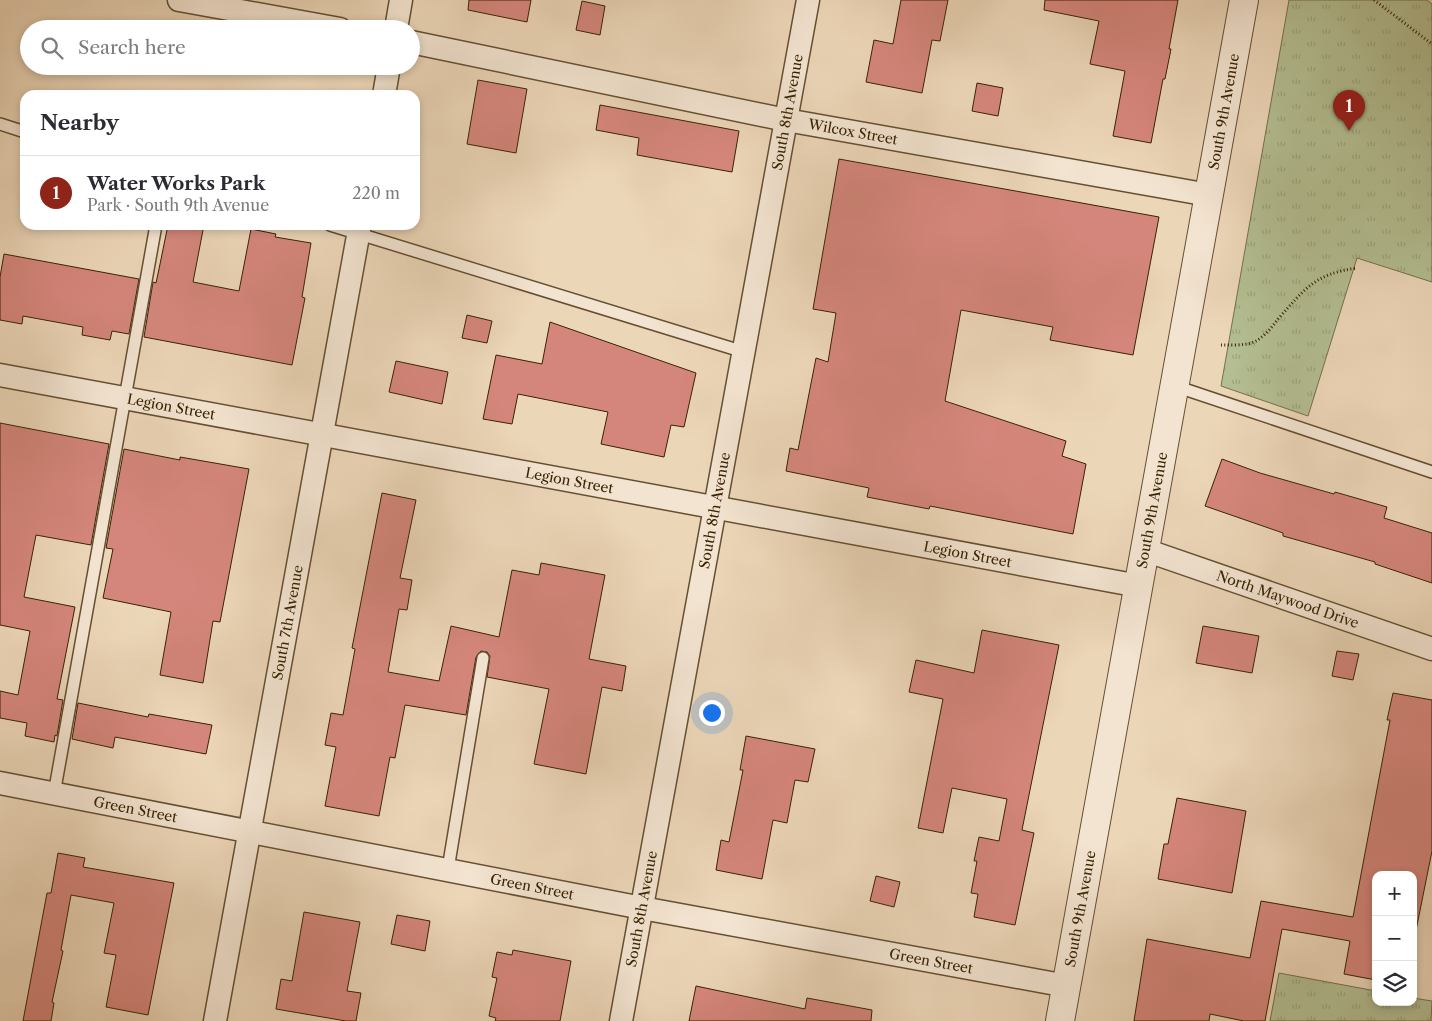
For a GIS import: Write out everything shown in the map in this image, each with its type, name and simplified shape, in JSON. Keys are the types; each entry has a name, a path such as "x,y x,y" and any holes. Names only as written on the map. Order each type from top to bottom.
{"street":[{"path":"179,0 290,20"},
{"path":"398,20 401,0"},
{"name":"South 8th Avenue","path":"621,1021 808,0"},
{"name":"South 9th Avenue","path":"1060,1021 1244,0"},
{"name":"Wilcox Street","path":"420,44 786,120 1209,195"},
{"path":"385,90 387,75"},
{"name":"South 7th Avenue","path":"215,1021 359,230"},
{"name":"Legion Street","path":"0,375 1139,586"},
{"name":"North Maywood Drive","path":"1145,550 1432,649"},
{"name":"Green Street","path":"0,784 448,869 642,908 1067,986"}],"lane":[{"path":"0,124 20,130"},
{"path":"54,794 155,230"},
{"path":"362,230 744,352"},
{"path":"1174,386 1432,472"},
{"path":"448,869 483,658"}],"path":[{"path":"1374,0 1432,44"},
{"path":"1221,345 1247,344 1256,341 1265,334 1309,286 1336,271 1357,268"}],"green space":[{"path":"1289,0 1427,0 1432,4 1432,282 1357,258 1308,416 1221,386"},
{"path":"1279,973 1372,990 1372,1006 1417,1006 1417,999 1432,1001 1431,1021 1270,1021"}],"building":[{"path":"469,0 531,0 527,22 468,10"},
{"path":"901,0 948,0 940,41 932,40 922,93 866,82 874,40 893,44"},
{"path":"1045,0 1178,0 1169,49 1171,49 1165,79 1163,79 1151,143 1113,136 1125,71 1090,64 1099,21 1044,10"},
{"path":"582,1 605,6 600,35 576,30"},
{"path":"478,80 527,89 516,153 467,144"},
{"path":"977,83 1003,88 998,116 972,111"},
{"path":"600,105 739,131 732,172 637,155 639,138 596,130"},
{"path":"839,159 1159,217 1133,355 1050,340 1053,327 961,310 945,401 1066,441 1062,456 1086,464 1073,534 930,506 929,509 867,497 869,488 786,471 790,448 798,450 816,358 828,362 836,313 813,309"},
{"path":"167,230 203,230 193,282 239,291 251,230 276,234 275,237 311,243 302,297 305,298 292,365 144,337 153,282 156,283"},
{"path":"4,254 139,279 129,334 112,331 110,340 82,335 83,327 23,316 22,324 0,320 0,277"},
{"path":"467,315 492,321 487,343 462,338"},
{"path":"550,322 696,373 684,427 671,425 664,457 601,444 608,412 518,394 512,424 483,419 496,355 542,364"},
{"path":"396,361 448,372 442,404 389,392"},
{"path":"0,423 109,444 91,545 36,535 24,597 75,607 57,699 63,700 57,736 55,735 54,742 25,736 27,723 0,718 0,691 18,695 30,631 0,625"},
{"path":"124,449 180,460 180,457 249,469 220,622 213,621 203,683 160,675 171,612 103,598 113,549 106,548"},
{"path":"1222,459 1260,473 1387,507 1384,518 1432,533 1432,583 1375,564 1375,562 1283,536 1283,533 1205,506"},
{"path":"382,493 416,500 400,578 412,580 407,610 399,609 388,672 439,681 451,626 499,637 512,570 539,575 541,563 605,575 589,659 626,666 622,691 602,687 586,774 534,764 549,689 487,677 490,656 487,652 481,651 476,657 466,715 405,705 395,758 390,757 379,816 325,806 336,747 325,745 331,713 343,715 355,649 352,648"},
{"path":"1203,626 1259,636 1252,673 1196,663"},
{"path":"982,630 1059,645 1022,830 1034,833 1015,925 974,917 978,894 971,893 977,861 974,861 979,837 999,841 1007,799 952,788 943,833 918,828 943,699 909,692 916,660 974,673"},
{"path":"1337,651 1359,654 1353,680 1332,676"},
{"path":"1393,693 1432,700 1432,851 1417,925 1417,871 1372,871 1372,979 1344,974 1350,941 1282,929 1265,1021 1244,1021 1210,1014 1209,1021 1134,1021 1147,939 1250,958 1261,901 1353,917 1390,720 1387,720"},
{"path":"78,703 148,717 149,714 212,725 206,754 115,737 113,748 72,739"},
{"path":"746,736 815,749 808,782 795,780 787,823 773,820 762,879 716,870 721,840 729,842 743,770 740,770"},
{"path":"1177,798 1246,811 1232,893 1158,879 1164,844 1168,844"},
{"path":"58,853 85,858 83,867 174,883 148,1015 106,1007 116,955 104,953 114,903 71,895 61,950 63,951 52,1002 54,1003 51,1021 23,1021 47,893 51,893"},
{"path":"876,876 900,882 894,907 870,901"},
{"path":"304,912 360,922 347,991 361,993 356,1021 276,1009 281,979 292,981"},
{"path":"397,915 430,921 425,951 391,944"},
{"path":"513,950 571,961 560,1021 495,1021 496,1018 489,1016 497,978 492,977 497,952 512,955"},
{"path":"696,986 805,1009 807,998 872,1010 871,1021 689,1021"}],"place":[{"name":"Water Works Park","path":"1349,131"}]}
